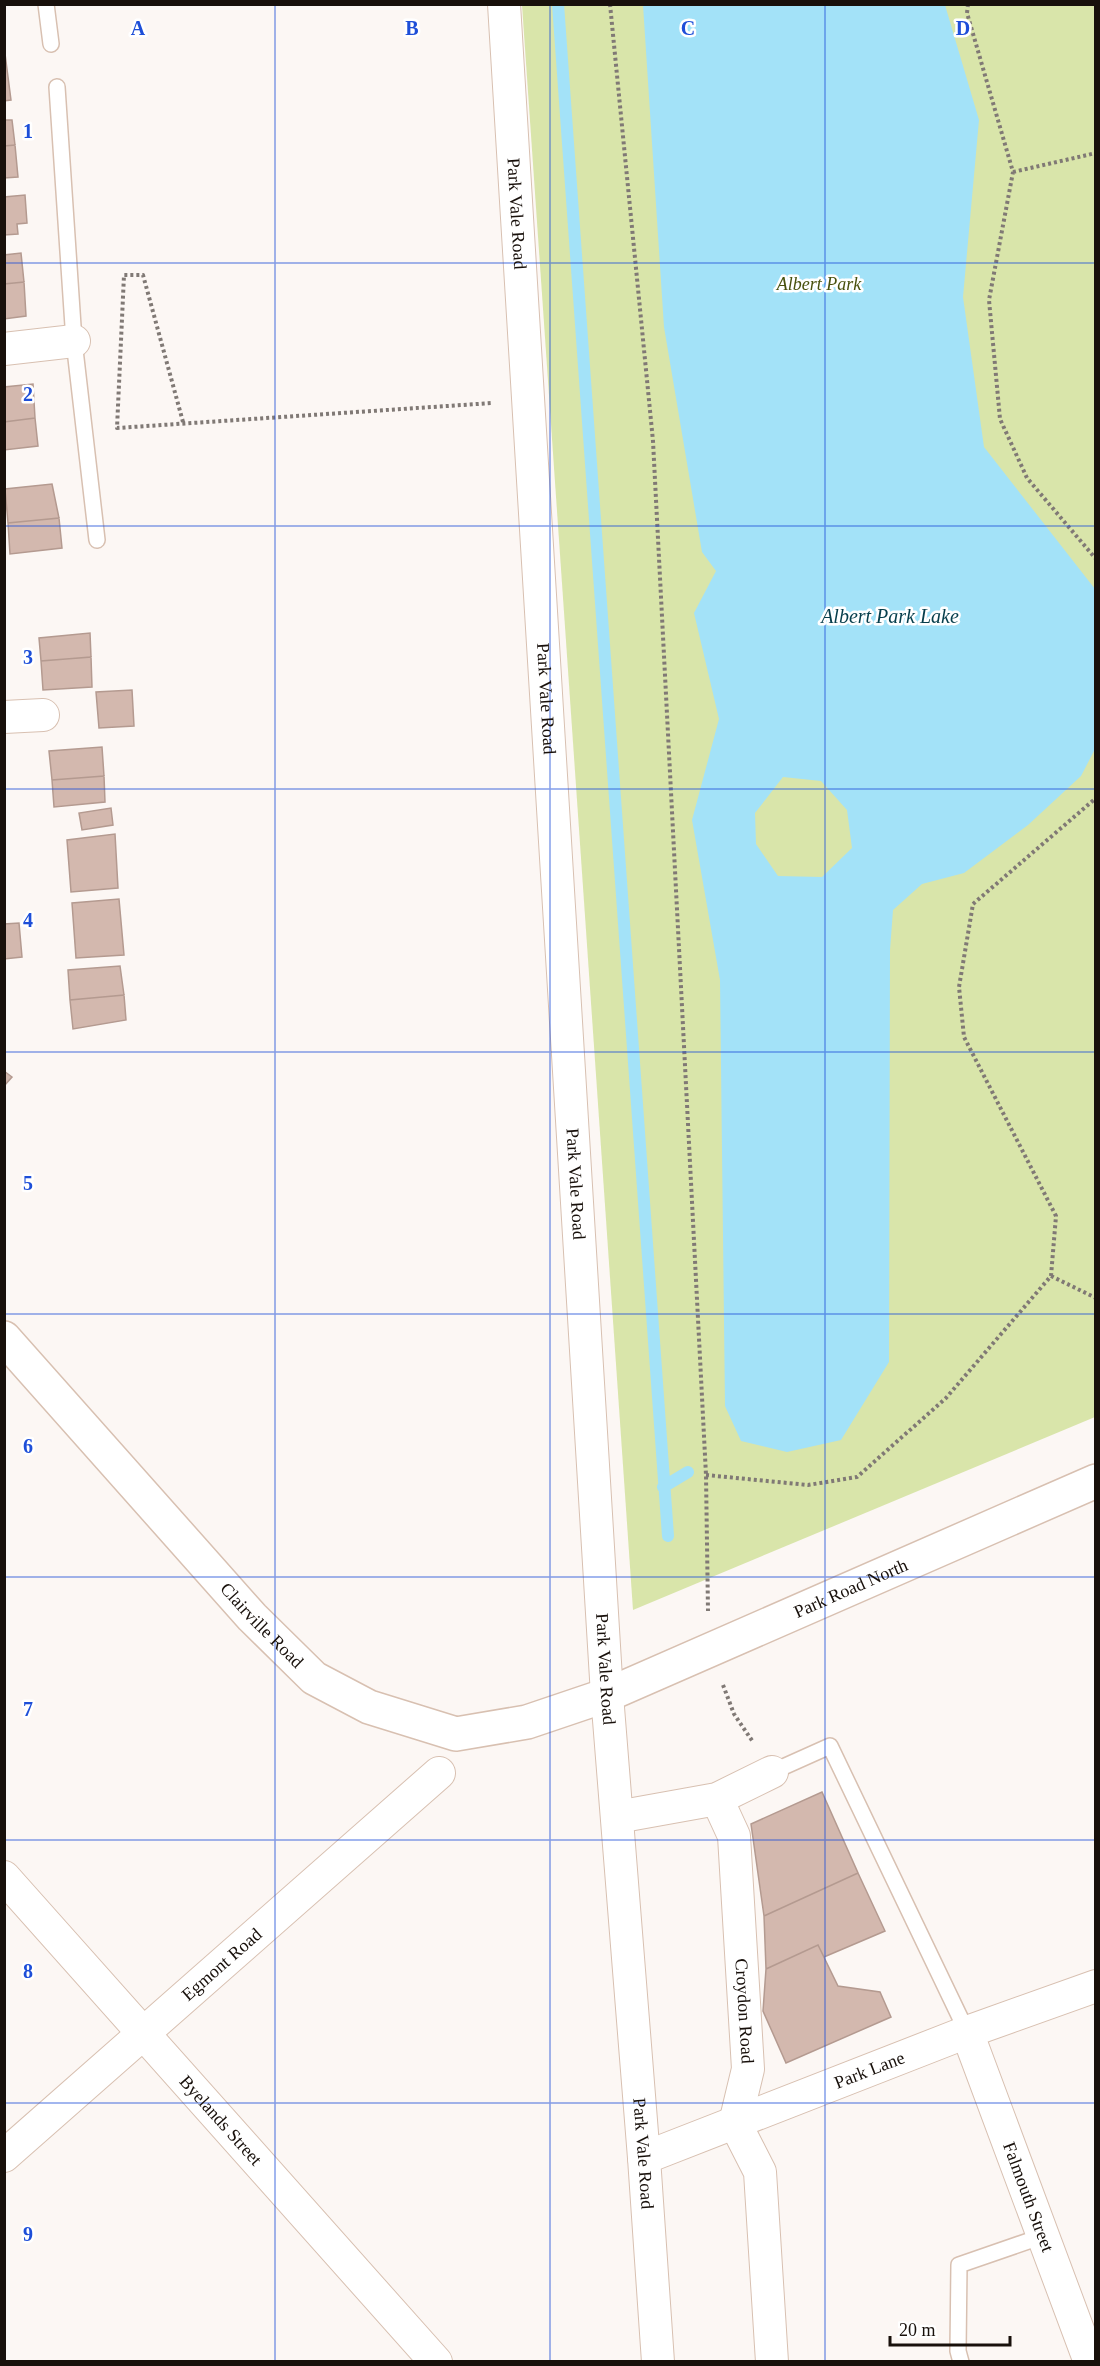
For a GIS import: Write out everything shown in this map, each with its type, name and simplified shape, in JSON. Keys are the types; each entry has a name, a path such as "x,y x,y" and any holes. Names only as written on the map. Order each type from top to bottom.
{"street":[{"name":"Park Vale Road","path":"504,4 607,1695 658,2361"},
{"path":"4,349 74,341"},
{"path":"4,717 43,714"},
{"name":"Clairville Road","path":"4,1338 252,1617 314,1678 369,1707 456,1734 526,1722 607,1695"},
{"name":"Park Road North","path":"607,1695 1095,1480"},
{"path":"617,1817 717,1798 772,1772"},
{"name":"Egmont Road","path":"4,2156 439,1773"},
{"name":"Croydon Road","path":"717,1798 734,1836 748,2068 735,2123"},
{"name":"Byelands Street","path":"4,1877 436,2361"},
{"name":"Park Lane","path":"644,2158 967,2032 1095,1986"},
{"name":"Falmouth Street","path":"967,2032 1090,2361"},
{"path":"735,2123 760,2172 772,2361"}],"lane":[{"path":"46,4 51,44"},
{"path":"57,87 74,341 97,540"},
{"path":"772,1772 830,1746 967,2032"},
{"path":"961,2361 957,2351 959,2265 1043,2236"}],"path":[{"path":"610,4 653,441 706,1475 709,1651 734,1714 772,1772"},
{"path":"969,4 967,13 1013,172 989,300 1000,419 1027,477 1095,559"},
{"path":"1013,172 1095,153"},
{"path":"183,422 143,275 124,275 117,428 528,400"},
{"path":"706,1475 808,1485 857,1477 946,1398 1051,1276 1056,1216 964,1037 959,987 973,904 1095,798"},
{"path":"1051,1276 1095,1298"}],"green space":[{"name":"Albert Park","path":"522,5 1095,5 1095,1417 633,1610"}],"water":[{"name":"Albert Park Lake","path":"643,5 945,5 979,120 963,297 984,447 1095,589 1095,749 1081,776 1028,825 964,873 922,884 893,910 890,950 889,1362 841,1440 787,1452 741,1441 725,1406 720,980 692,820 719,719 694,613 716,571 702,552 664,327","holes":["783,777 821,781 847,810 852,848 822,877 778,876 756,844 755,813"]}],"building":[{"path":"4,46 11,100 4,101"},
{"path":"4,120 12,120 15,145 4,146"},
{"path":"15,145 18,177 4,178 4,146"},
{"path":"25,195 27,223 17,224 18,234 4,235 4,197"},
{"path":"21,253 24,282 4,284 4,255"},
{"path":"24,282 26,316 4,319 4,284"},
{"path":"33,384 35,418 4,422 4,387"},
{"path":"35,418 38,446 4,450 4,422"},
{"path":"52,484 59,518 8,523 5,489"},
{"path":"59,518 62,548 10,554 8,523"},
{"path":"90,633 91,657 41,661 39,638"},
{"path":"91,657 92,687 43,690 41,661"},
{"path":"132,690 134,726 99,728 96,692"},
{"path":"102,747 104,776 52,780 49,751"},
{"path":"104,776 105,802 54,807 52,780"},
{"path":"111,808 113,825 82,830 79,813"},
{"path":"115,834 118,888 71,892 67,840"},
{"path":"119,899 124,955 76,958 72,903"},
{"path":"19,923 22,957 4,959 4,924"},
{"path":"120,966 124,995 70,1000 68,970"},
{"path":"124,995 126,1020 73,1029 70,1000"},
{"path":"4,1071 12,1077 4,1086"},
{"path":"822,1792 858,1873 764,1916 751,1824"},
{"path":"858,1873 885,1931 824,1957 818,1945 766,1969 764,1916"},
{"path":"818,1945 838,1986 880,1992 891,2017 786,2063 763,2011 766,1969"}],"waterway":[{"path":"558,4 668,1536"},
{"path":"663,1487 688,1472"}]}
